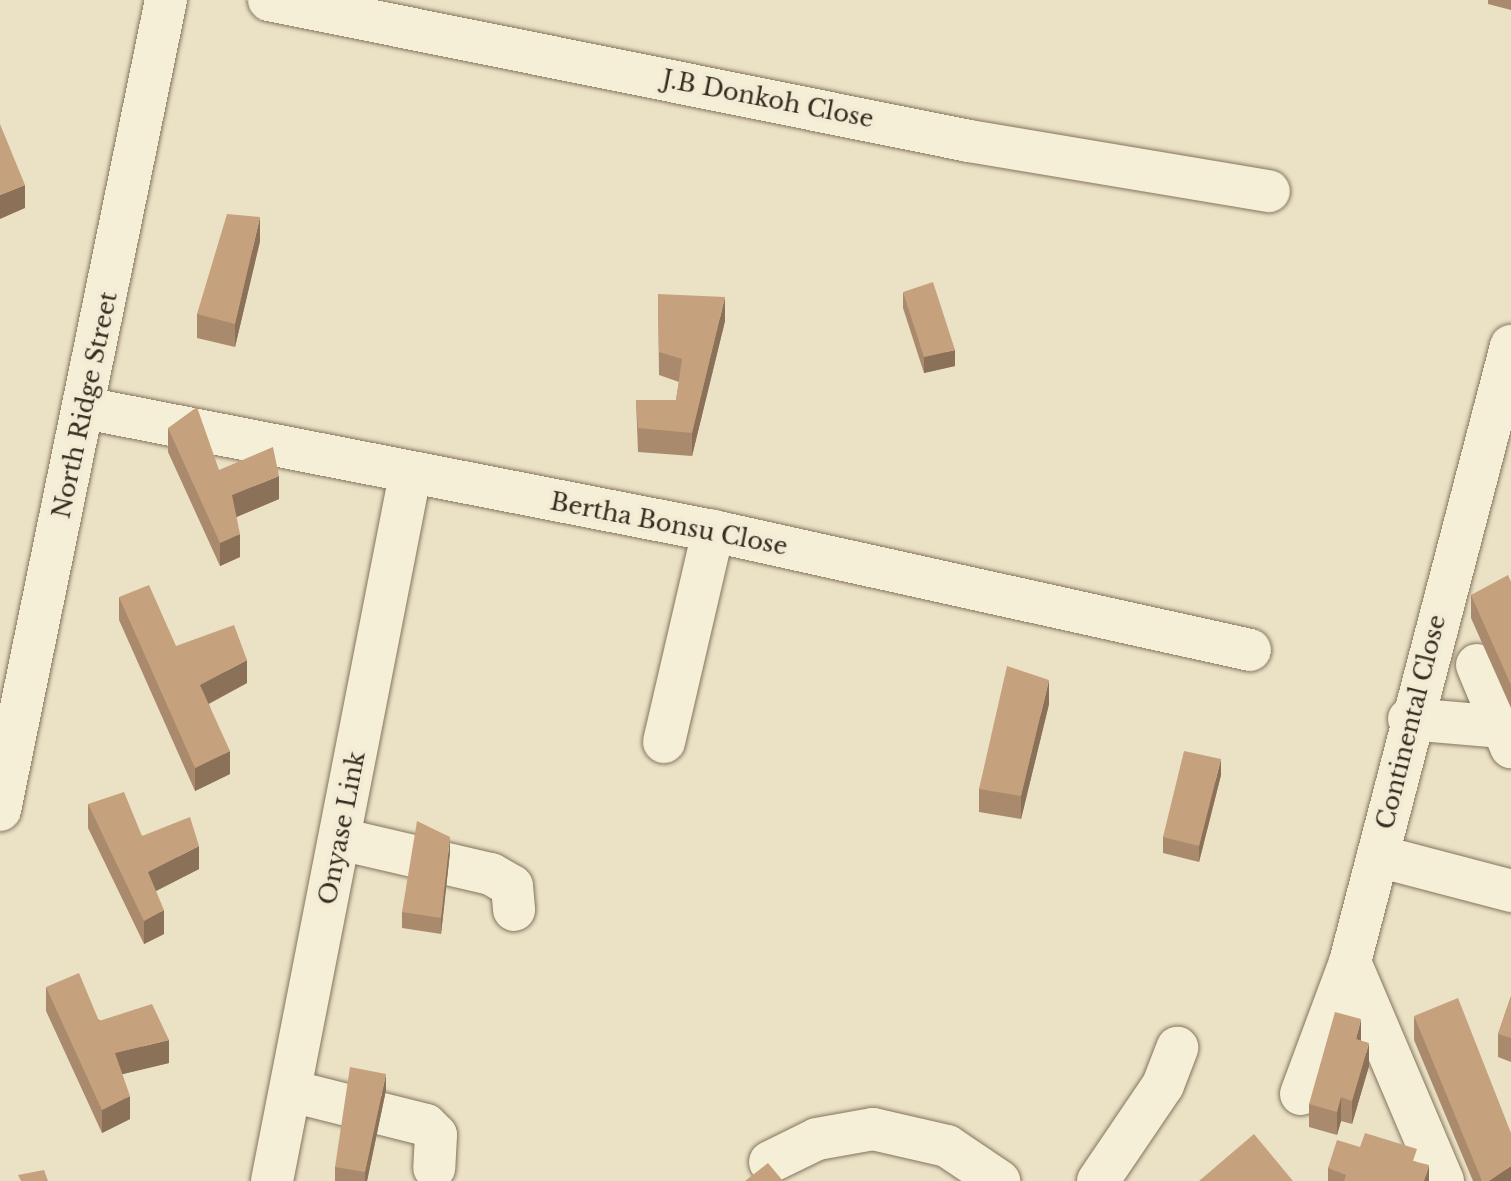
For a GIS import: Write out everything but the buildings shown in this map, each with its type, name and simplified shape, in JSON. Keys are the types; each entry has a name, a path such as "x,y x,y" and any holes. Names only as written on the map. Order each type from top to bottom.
{"street":[{"name":"North Ridge Street","path":"0,810 85,408 166,0"},
{"name":"J.B Donkoh Close","path":"269,0 969,141 1269,191"},
{"name":"Continental Close","path":"1301,1094 1350,962 1409,719 1511,346"},
{"name":"Bertha Bonsu Close","path":"85,408 410,475 713,531 1250,650"},
{"name":"Onyase Link","path":"272,1181 410,475"},
{"path":"664,742 713,531"},
{"path":"1477,665 1507,737"},
{"path":"1409,719 1507,737"},
{"path":"340,839 491,874 512,886 514,910"},
{"path":"1378,856 1511,891"},
{"path":"1350,962 1443,1181"},
{"path":"1098,1181 1163,1085 1177,1048"},
{"path":"291,1091 426,1125 436,1135 434,1168"},
{"path":"770,1162 817,1139 873,1129 947,1146 999,1181"}]}
